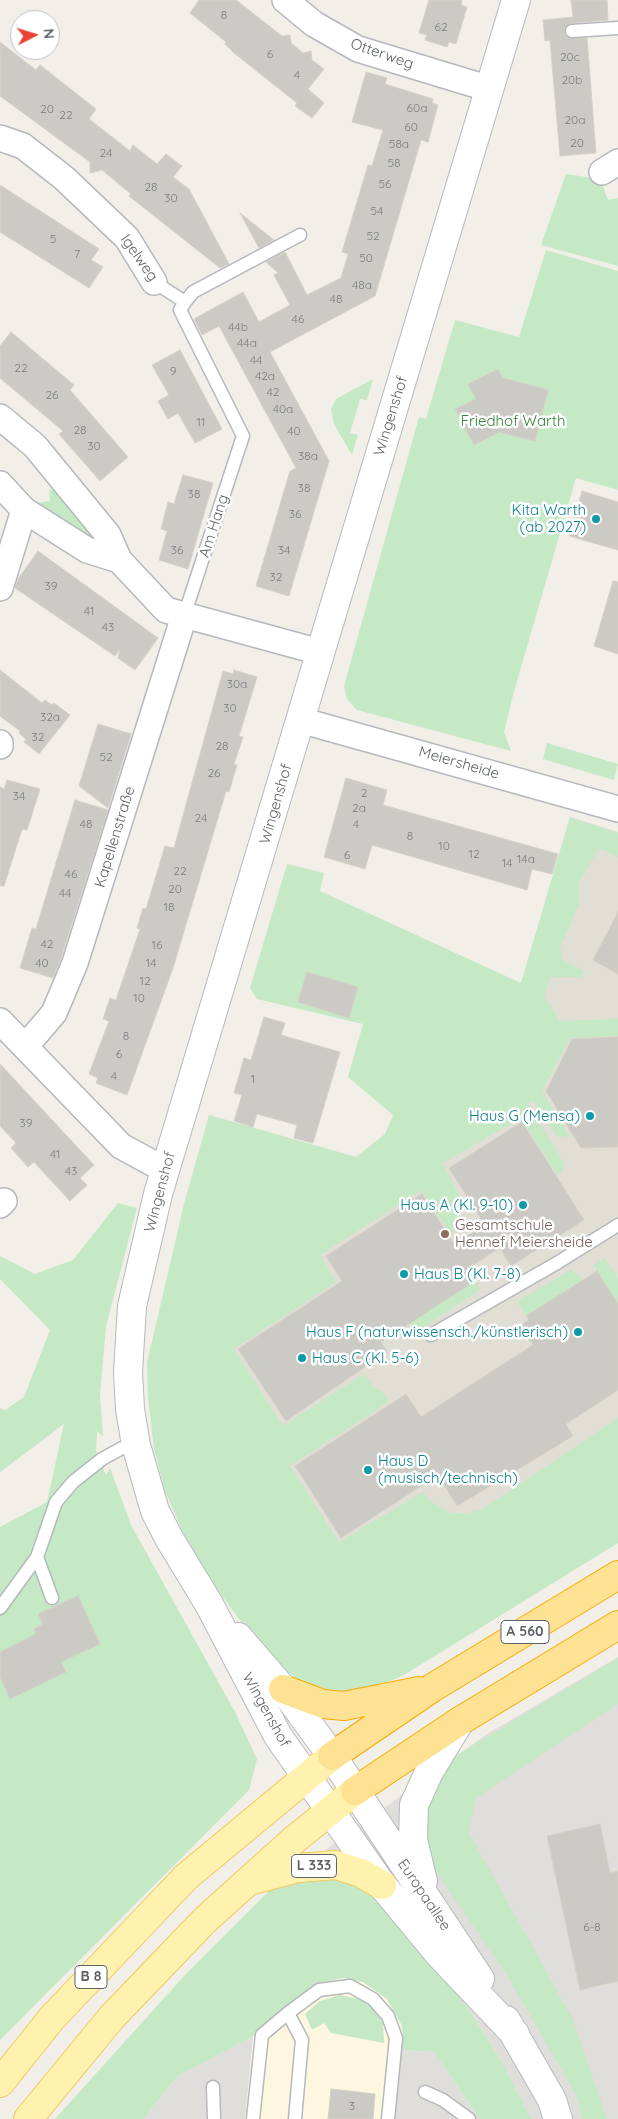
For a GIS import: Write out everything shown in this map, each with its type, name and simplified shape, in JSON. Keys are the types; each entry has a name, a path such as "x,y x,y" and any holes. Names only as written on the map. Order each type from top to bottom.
{"highway":[{"name":"A 560","path":"332,1756 432,1688 618,1575"},
{"name":"A 560","path":"355,1791 460,1721 618,1625"},
{"path":"283,1689 323,1704 344,1706 432,1688"}],"main road":[{"name":"Wingenshof","path":"330,1811 304,1777 278,1736 210,1604 170,1540 156,1511 136,1445 130,1409 128,1372 132,1306 165,1170 516,0"},
{"name":"Wingenshof","path":"210,1604 283,1689 332,1756"},
{"path":"427,1898 413,1840 414,1805 429,1772 460,1721"},
{"name":"B 8","path":"0,2083 52,2018 186,1877 304,1777 332,1756"},
{"name":"Europaallee","path":"332,1756 516,2034 552,2100 558,2119"},
{"path":"28,2119 78,2056 179,1946 244,1883 355,1791"},
{"name":"Europaallee","path":"330,1811 382,1885 439,1954 516,2034"},
{"name":"L 333","path":"244,1883 298,1868 336,1866 361,1872 382,1885"}],"street":[{"name":"Otterweg","path":"284,0 314,24 358,49 490,89"},
{"name":"Igelweg","path":"0,138 23,146 64,178 127,238 154,282"},
{"path":"0,417 35,446 108,535 119,560 166,610 320,652"},
{"path":"0,484 24,510 87,550 119,560"},
{"path":"0,588 24,510"},
{"name":"Kapellenstraße","path":"26,1048 54,1013 75,963 184,616"},
{"name":"Meiersheide","path":"300,720 618,809"},
{"path":"0,1021 121,1146 165,1170"}],"lane":[{"path":"572,32 618,28"},
{"path":"185,302 192,292 300,235"},
{"name":"Igelweg","path":"154,282 185,302"},
{"name":"Am Hang","path":"184,616 243,436 180,310 185,302"},
{"path":"431,1335 557,1263 618,1225"},
{"path":"0,1608 37,1557 48,1519 64,1491 85,1472 111,1453 136,1445"},
{"path":"37,1557 52,1598"},
{"path":"253,2119 262,2035 319,1990 350,1986 373,1999 388,2016 396,2038 388,2119"},
{"path":"288,2013 302,2040 295,2119"},
{"path":"213,2087 214,2119"},
{"path":"425,2092 443,2100 469,2119"}],"shaded area":[{"name":"Gesamtschule Hennef Meiersheide","path":"570,817 618,832 618,1483 571,1514 234,1555 231,1252 350,1198 510,1022"},
{"path":"618,1657 618,2119 531,2119 501,2060 468,2009 303,1878 270,1890 487,1734"},
{"path":"343,1978 363,1982 387,1999 401,2024 403,2034 395,2119 245,2119 253,2036 318,1983"},
{"path":"253,2036 245,2119 143,2119 178,2076"},
{"path":"402,2050 434,2052 480,2119 395,2119"}],"green space":[{"path":"566,174 600,179 608,200 618,198 618,266 541,245"},
{"name":"Friedhof Warth","path":"546,250 618,271 618,490 576,478 504,732 511,751 357,710 347,699 344,686 419,417 426,419 455,320 519,337"},
{"path":"373,379 367,400 360,399 350,433 358,435 352,455 334,424 331,409 336,399"},
{"path":"63,488 96,535 92,540 36,503 50,501 49,490"},
{"path":"547,743 618,764 614,780 543,759"},
{"path":"570,817 618,833 618,857 599,848 579,882 579,904 560,947 562,960 584,971 581,977 550,977 544,996 560,1021 618,1019 618,1036 570,1038 542,1091 570,1137 557,1136 533,1100 527,1102 565,1165 558,1176 521,1118 443,1163 464,1205 452,1236 421,1190 320,1255 336,1282 234,1349 283,1426 364,1374 372,1386 383,1392 389,1402 290,1466 339,1542 423,1492 431,1502 451,1513 467,1513 481,1510 618,1418 618,1543 404,1675 354,1696 312,1692 260,1648 205,1572 184,1534 165,1491 154,1449 148,1397 147,1363 184,1204 209,1115 356,1157 385,1134 393,1115 348,1077 363,1024 257,999 250,988 287,864 324,873 320,891 521,983"},
{"path":"118,1203 137,1208 106,1326 100,1395 103,1436 97,1431 96,1451 106,1475 110,1468 131,1525 235,1712 257,1759 249,1790 0,2040 0,1527 47,1502 64,1424 0,1472 0,1408 5,1410 24,1397 50,1330 0,1279 0,1256 35,1274 73,1260"},
{"path":"605,1258 618,1279 618,1304 594,1265"},
{"path":"571,1270 583,1279 526,1316 517,1301"},
{"path":"474,1281 480,1290 416,1332 410,1323"},
{"path":"618,1658 618,1704 477,1797 468,1831 572,2018 607,2119 583,2119 575,2093 508,1977 432,1865 421,1833 424,1799 452,1758"},
{"path":"330,1876 355,1880 378,1895 468,2009 501,2060 531,2119 480,2119 434,2052 402,2050 403,2034 401,2024 387,1999 363,1982 343,1978 318,1983 253,2036 178,2076 143,2119 55,2119 184,1976 270,1890 303,1878"},
{"path":"340,1995 358,1999 375,2009 383,2024 384,2043 331,2033 324,2023 312,2030 305,2014 320,2001"}],"building":[{"path":"199,0 236,0 282,36 290,35 291,43 303,53 311,51 312,60 324,69 308,89 324,103 312,118 295,106 297,103 234,53 225,44 226,42 190,13"},
{"path":"429,0 462,0 461,5 467,7 456,44 449,42 447,47 425,40 427,35 419,33"},
{"path":"571,0 607,0 608,20 571,23 565,28 565,35 569,38 587,38 596,153 560,156 550,40 545,41 543,20 573,17"},
{"path":"0,42 10,50 10,60 23,60 36,70 40,65 96,109 89,119 130,151 133,145 157,164 166,154 182,166 173,177 189,189 229,264 220,268 129,196 131,194 102,170 90,173 90,162 0,96"},
{"path":"366,72 387,78 385,84 433,99 432,103 438,105 428,142 421,140 375,296 270,352 329,461 289,596 256,586 290,471 296,468 219,326 202,335 194,319 243,292 259,322 290,305 274,275 278,273 266,262 285,252 307,295 341,278 348,254 342,252 368,165 372,166 383,130 352,122"},
{"path":"0,185 99,249 91,260 103,267 89,288 0,232"},
{"path":"240,213 274,240 259,248"},
{"path":"11,332 74,385 70,390 128,457 100,481 59,434 63,431 0,378 0,346"},
{"path":"180,350 222,429 195,443 178,413 168,419 158,401 169,395 152,365"},
{"path":"498,369 503,378 548,390 535,441 499,432 474,445 455,409 476,399 468,384"},
{"path":"183,475 213,483 188,569 159,560 167,531 161,529 168,502 174,504"},
{"name":"Kita Warth (ab 2027)","path":"582,491 618,502 618,550 569,536"},
{"path":"38,551 158,638 135,670 118,658 120,649 115,656 15,588 18,579"},
{"name":"Kita Warth (ab 2027)","path":"613,581 618,582 618,654 594,646"},
{"path":"0,670 42,703 45,700 52,705 54,703 70,715 39,754 24,742 26,739 19,733 20,731 0,716"},
{"path":"234,670 257,677 239,736 243,737 234,764 237,765 229,792 226,791 173,968 127,1095 96,1083 98,1078 89,1074 109,1021 103,1019 110,998 116,1000 140,929 137,928 143,908 146,909 165,846 174,848 223,671 233,674"},
{"path":"98,724 131,734 108,808 79,786"},
{"path":"346,778 387,790 383,805 558,854 552,874 532,869 527,890 372,845 365,869 324,857"},
{"path":"7,780 40,789 27,830 22,829 4,886 0,886 0,787 4,789"},
{"path":"75,800 108,810 53,978 20,968 32,928 36,929"},
{"path":"618,912 618,974 593,960"},
{"path":"307,972 358,987 349,1018 298,1002"},
{"path":"264,1017 285,1023 281,1035 340,1052 313,1143 294,1138 297,1125 257,1114 253,1127 234,1121 242,1095 234,1093 244,1058 251,1060"},
{"name":"Haus G (Mensa)","path":"618,1037 618,1147 581,1148 546,1091 572,1039"},
{"path":"0,1064 94,1165 80,1178 87,1185 70,1201 34,1162 28,1167 11,1148 16,1143 0,1126"},
{"path":"522,1122 584,1220 511,1266 500,1248 468,1268 476,1280 381,1342 387,1352 286,1421 238,1349 342,1281 326,1256 422,1194 454,1244 485,1225 449,1168"},
{"path":"597,1271 618,1304 618,1390 566,1424 573,1436 457,1506 438,1475 341,1538 295,1466 406,1394 421,1417 533,1345 520,1326 529,1320 526,1316"},
{"path":"78,1596 100,1644 61,1662 66,1672 10,1699 0,1677 0,1652 36,1634 34,1629 43,1624 38,1614"},
{"path":"600,1824 610,1873 618,1871 618,1981 580,1990 547,1836"},
{"path":"331,2089 375,2094 373,2119 328,2119"}],"place":[{"name":"Kita Warth (ab 2027)","path":"596,519"},
{"name":"Haus G (Mensa)","path":"590,1116"},
{"name":"Haus A (Kl. 9-10)","path":"523,1205"},
{"name":"Gesamtschule Hennef Meiersheide","path":"445,1234"},
{"name":"Haus B (Kl. 7-8)","path":"404,1274"},
{"name":"Haus F (naturwissensch./künstlerisch)","path":"578,1332"},
{"name":"Haus C (Kl. 5-6)","path":"302,1358"},
{"name":"Haus D (musisch/technisch)","path":"368,1470"}]}
